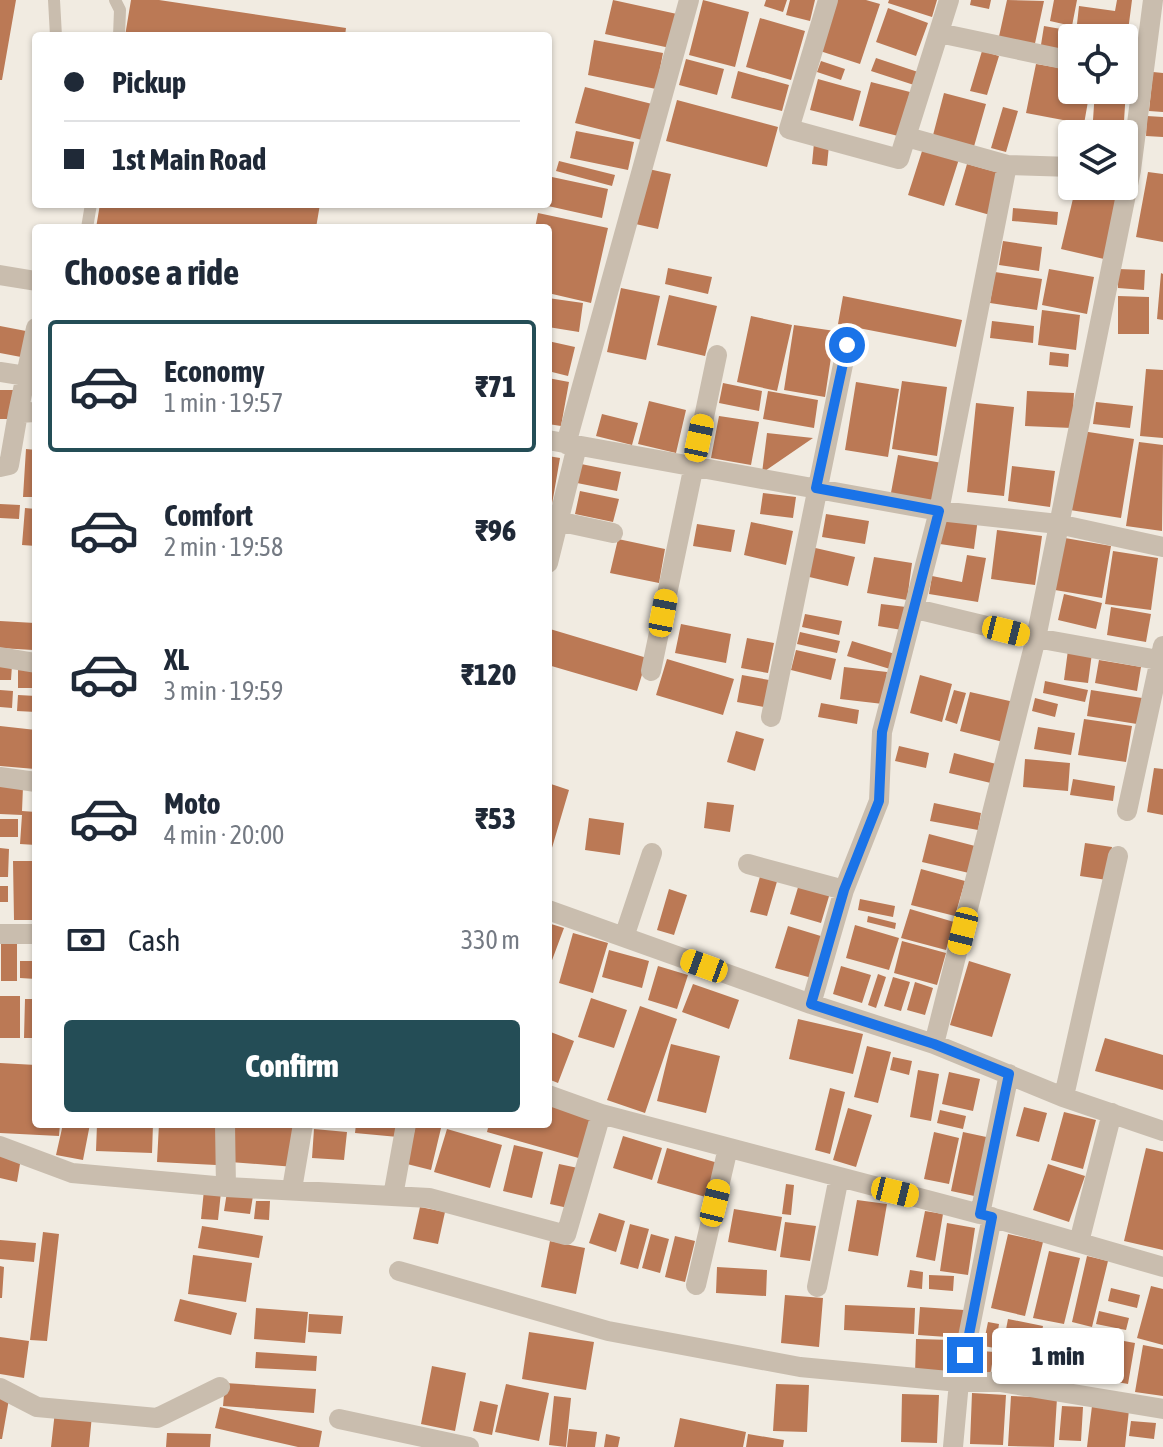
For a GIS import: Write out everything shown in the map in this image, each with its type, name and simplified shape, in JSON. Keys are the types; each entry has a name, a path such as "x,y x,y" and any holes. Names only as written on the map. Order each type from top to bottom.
{"street":[{"path":"613,533 553,520 564,443 689,0"},
{"path":"828,0 789,129 899,159 949,0"},
{"path":"1138,58 1153,0"},
{"path":"939,33 1058,58"},
{"path":"907,137 1007,165 1058,167"},
{"path":"811,1004 844,890 879,801 882,732 939,511 1007,165"},
{"path":"934,1044 1036,638 1122,200"},
{"path":"0,275 32,280"},
{"path":"771,717 847,345"},
{"path":"4,458 27,412 26,376 32,347"},
{"path":"651,671 717,355"},
{"path":"0,372 26,376"},
{"path":"564,443 939,511 1058,524 1163,547"},
{"path":"916,609 1036,638 1162,656 1127,811"},
{"path":"0,657 32,662"},
{"path":"0,777 32,781"},
{"path":"624,937 652,853"},
{"path":"1064,1096 1118,856"},
{"path":"748,864 844,890"},
{"path":"552,911 811,1004 934,1044 1064,1096 1163,1131"},
{"path":"0,934 32,934"},
{"path":"953,1447 959,1382 1009,1074"},
{"path":"552,1096 601,1114 986,1215 1163,1267"},
{"path":"1079,1242 1112,1113"},
{"path":"0,1146 72,1173 226,1187 429,1198 566,1235 601,1114"},
{"path":"225,1128 226,1187"},
{"path":"292,1189 302,1128"},
{"path":"393,1196 405,1128"},
{"path":"696,1285 728,1148"},
{"path":"817,1287 839,1177"},
{"path":"399,1271 608,1331 800,1367 959,1382 1000,1382 1163,1409"},
{"path":"0,1388 37,1407 157,1418 220,1387"},
{"path":"339,1419 469,1447"}],"lane":[{"path":"54,0 56,32"},
{"path":"115,0 120,10 119,32"}],"building":[{"path":"0,0 16,0 2,80 0,80"},
{"path":"131,0 159,0 346,28 346,32 126,32"},
{"path":"613,0 677,14 670,48 605,34"},
{"path":"703,0 749,12 735,67 689,55"},
{"path":"766,0 787,0 783,12 764,6"},
{"path":"790,0 815,0 810,21 786,15"},
{"path":"837,0 866,0 880,4 860,64 820,51"},
{"path":"889,0 937,0 932,17 888,3"},
{"path":"971,0 991,0 989,9 970,5"},
{"path":"1007,0 1044,1 1034,48 998,41"},
{"path":"1054,0 1077,0 1072,24 1050,21"},
{"path":"1117,0 1132,0 1129,24 1077,24 1079,6 1115,11"},
{"path":"888,8 928,23 916,56 876,42"},
{"path":"760,18 805,31 791,80 746,67"},
{"path":"1044,26 1058,28 1058,54 1040,51"},
{"path":"594,40 663,53 656,89 588,75"},
{"path":"982,51 999,56 987,95 970,91"},
{"path":"876,58 918,72 914,85 871,71"},
{"path":"686,59 724,69 717,95 679,85"},
{"path":"821,61 845,69 841,80 817,72"},
{"path":"1036,64 1058,68 1058,104 1088,104 1085,120 1063,120 1026,113"},
{"path":"738,71 789,85 782,111 731,98"},
{"path":"1153,72 1163,73 1163,112 1149,111"},
{"path":"818,79 861,91 853,121 810,110"},
{"path":"871,82 910,92 898,136 859,126"},
{"path":"585,87 652,104 642,140 575,123"},
{"path":"944,93 986,104 973,150 932,139"},
{"path":"677,100 778,127 767,167 666,141"},
{"path":"1094,104 1125,104 1124,120 1093,120"},
{"path":"1003,107 1018,111 1006,152 991,148"},
{"path":"1147,116 1163,117 1163,137 1146,136"},
{"path":"576,131 634,142 628,170 570,158"},
{"path":"814,143 829,145 827,166 812,164"},
{"path":"923,148 959,159 944,206 908,195"},
{"path":"559,161 615,175 612,186 556,171"},
{"path":"967,164 1003,174 990,215 955,205"},
{"path":"644,168 671,174 658,229 631,223"},
{"path":"1148,172 1163,174 1163,242 1136,237"},
{"path":"552,177 608,189 602,218 552,207"},
{"path":"1073,200 1117,200 1104,259 1061,249"},
{"path":"99,208 319,208 317,224 97,224"},
{"path":"1013,208 1058,212 1057,225 1012,221"},
{"path":"538,213 608,228 591,303 552,294 552,224 536,224"},
{"path":"1003,241 1042,247 1039,271 999,265"},
{"path":"668,268 712,277 708,294 665,284"},
{"path":"1049,269 1094,277 1087,314 1042,305"},
{"path":"1118,269 1145,270 1144,290 1118,288"},
{"path":"995,272 1042,279 1037,310 990,303"},
{"path":"1163,274 1163,320 1157,319"},
{"path":"621,288 660,296 646,360 607,352"},
{"path":"669,295 717,306 705,356 657,345"},
{"path":"843,296 962,320 956,347 838,324"},
{"path":"1118,296 1149,297 1149,334 1118,334"},
{"path":"552,299 583,303 579,332 552,328"},
{"path":"1042,310 1080,315 1076,350 1038,345"},
{"path":"751,316 792,325 777,391 737,382"},
{"path":"992,321 1034,326 1033,343 990,338"},
{"path":"794,325 835,331 825,397 784,390"},
{"path":"0,326 26,331 21,357 0,353"},
{"path":"552,342 575,347 568,376 552,372"},
{"path":"1050,352 1069,354 1068,367 1049,365"},
{"path":"1146,369 1163,370 1163,438 1140,436"},
{"path":"552,379 569,382 561,426 552,425"},
{"path":"902,381 947,387 937,456 892,449"},
{"path":"856,382 899,389 888,457 845,450"},
{"path":"723,383 762,391 759,411 719,403"},
{"path":"0,390 14,390 14,419 0,419"},
{"path":"768,391 818,400 814,428 763,419"},
{"path":"1027,391 1074,393 1072,428 1025,426"},
{"path":"649,401 686,410 676,453 638,444"},
{"path":"1096,402 1133,406 1130,428 1093,424"},
{"path":"976,403 1014,407 1004,496 967,492"},
{"path":"602,414 638,423 632,445 596,436"},
{"path":"719,416 759,422 751,465 711,458"},
{"path":"1082,431 1134,439 1121,518 1070,510"},
{"path":"767,433 813,438 762,473"},
{"path":"1139,442 1163,445 1162,531 1126,526"},
{"path":"26,449 32,450 32,497 23,497"},
{"path":"898,455 942,463 934,506 890,498"},
{"path":"552,457 560,458 552,504"},
{"path":"581,464 621,472 617,491 577,483"},
{"path":"1012,466 1055,471 1050,507 1008,501"},
{"path":"580,491 619,499 613,522 575,514"},
{"path":"763,493 796,497 793,518 760,514"},
{"path":"0,504 20,505 19,519 0,518"},
{"path":"25,508 32,509 32,546 22,545"},
{"path":"826,514 869,521 865,544 822,537"},
{"path":"944,514 978,518 974,549 940,544"},
{"path":"751,522 793,531 786,565 744,555"},
{"path":"697,524 735,530 731,552 693,546"},
{"path":"997,530 1042,536 1035,585 991,579"},
{"path":"1065,538 1111,546 1102,598 1055,590"},
{"path":"618,539 665,549 659,583 610,573"},
{"path":"811,547 855,557 848,586 805,576"},
{"path":"1113,551 1158,558 1151,610 1105,604"},
{"path":"967,555 986,558 978,602 929,594 932,576 962,582"},
{"path":"874,557 912,563 907,600 867,593"},
{"path":"1064,594 1102,603 1096,629 1058,620"},
{"path":"881,604 906,607 902,630 878,626"},
{"path":"1111,607 1151,614 1146,642 1107,635"},
{"path":"805,614 842,621 839,635 802,627"},
{"path":"0,621 32,623 32,650 0,648"},
{"path":"681,624 731,634 726,663 675,653"},
{"path":"552,630 647,658 637,691 552,666"},
{"path":"800,632 840,641 837,653 797,644"},
{"path":"747,638 774,643 768,673 741,668"},
{"path":"852,641 895,654 890,669 847,656"},
{"path":"796,650 836,659 831,680 791,670"},
{"path":"1068,650 1092,653 1088,683 1064,680"},
{"path":"667,659 734,679 723,715 656,695"},
{"path":"1099,660 1141,667 1137,691 1095,683"},
{"path":"0,665 12,665 11,680 0,680"},
{"path":"844,667 887,672 883,704 840,699"},
{"path":"18,668 32,668 32,688 18,688"},
{"path":"742,675 769,680 764,707 737,702"},
{"path":"920,675 952,684 942,722 910,713"},
{"path":"1045,681 1088,690 1085,702 1043,693"},
{"path":"0,690 13,691 12,708 0,707"},
{"path":"954,690 966,693 957,724 945,720"},
{"path":"1091,690 1142,698 1137,724 1087,716"},
{"path":"970,692 1014,702 1003,742 960,731"},
{"path":"18,695 32,696 32,712 17,711"},
{"path":"1035,698 1058,704 1055,717 1032,711"},
{"path":"821,703 859,710 857,724 818,717"},
{"path":"1084,719 1132,726 1126,762 1078,755"},
{"path":"0,726 32,730 32,769 0,766"},
{"path":"1038,727 1075,733 1071,755 1034,749"},
{"path":"736,731 764,739 755,771 727,762"},
{"path":"899,746 929,753 926,768 895,761"},
{"path":"954,753 1000,765 995,784 949,773"},
{"path":"1025,759 1070,763 1068,791 1023,787"},
{"path":"1154,768 1163,769 1163,815 1147,812"},
{"path":"1073,779 1115,786 1113,801 1070,795"},
{"path":"552,784 569,790 552,848"},
{"path":"0,786 23,787 22,811 32,812 32,845 20,844 22,815 0,814"},
{"path":"707,802 734,805 730,832 704,828"},
{"path":"934,803 981,813 978,830 930,821"},
{"path":"589,818 624,823 620,855 585,850"},
{"path":"0,819 18,819 18,837 0,837"},
{"path":"929,834 975,846 969,873 922,862"},
{"path":"1085,843 1112,847 1107,880 1080,876"},
{"path":"0,848 9,849 8,877 0,877"},
{"path":"13,861 32,861 32,920 14,920"},
{"path":"921,869 965,881 955,916 911,905"},
{"path":"761,873 778,878 767,916 750,912"},
{"path":"799,884 830,893 821,923 790,914"},
{"path":"0,886 8,886 8,902 0,902"},
{"path":"669,889 687,895 674,935 657,930"},
{"path":"860,899 895,906 893,917 858,910"},
{"path":"910,909 954,922 946,950 901,938"},
{"path":"868,916 896,923 895,929 867,922"},
{"path":"552,924 564,928 552,960"},
{"path":"855,925 899,938 889,970 846,958"},
{"path":"788,926 824,937 812,978 775,968"},
{"path":"573,933 608,943 593,993 559,983"},
{"path":"1,939 17,939 17,981 1,981"},
{"path":"902,941 946,953 937,985 894,973"},
{"path":"609,950 649,961 642,988 602,977"},
{"path":"20,961 32,961 32,979 20,978"},
{"path":"969,961 1011,974 992,1037 950,1025"},
{"path":"658,966 688,975 677,1009 648,1000"},
{"path":"841,966 871,975 862,1003 833,994"},
{"path":"878,974 886,977 876,1008 868,1005"},
{"path":"893,977 910,982 901,1011 884,1006"},
{"path":"915,982 933,988 925,1015 907,1010"},
{"path":"693,984 739,1000 729,1029 682,1012"},
{"path":"0,996 20,996 20,1038 0,1038"},
{"path":"591,998 627,1010 614,1048 578,1037"},
{"path":"25,999 32,999 32,1038 24,1038"},
{"path":"640,1006 677,1019 645,1113 607,1100"},
{"path":"798,1019 863,1034 853,1074 789,1059"},
{"path":"552,1033 574,1041 558,1083 552,1081"},
{"path":"1105,1038 1163,1055 1163,1090 1095,1071"},
{"path":"671,1044 720,1056 706,1113 657,1101"},
{"path":"867,1046 891,1052 878,1103 854,1097"},
{"path":"893,1057 912,1061 909,1075 890,1070"},
{"path":"0,1063 32,1065 32,1128 60,1128 59,1136 0,1133"},
{"path":"918,1070 939,1074 931,1121 910,1117"},
{"path":"949,1072 980,1079 973,1111 942,1104"},
{"path":"830,1088 845,1092 830,1154 815,1150"},
{"path":"552,1105 594,1117 582,1159 487,1132 488,1128 552,1128"},
{"path":"1024,1107 1047,1113 1039,1142 1016,1136"},
{"path":"848,1108 872,1115 856,1167 833,1160"},
{"path":"940,1110 966,1116 963,1129 937,1123"},
{"path":"1064,1112 1096,1120 1083,1169 1051,1160"},
{"path":"62,1128 89,1128 83,1160 56,1155"},
{"path":"97,1128 153,1128 152,1153 96,1151"},
{"path":"159,1128 218,1128 216,1165 157,1162"},
{"path":"232,1128 297,1128 295,1167 230,1162"},
{"path":"356,1128 399,1128 398,1137 355,1133"},
{"path":"415,1128 441,1128 431,1170 407,1164"},
{"path":"314,1129 347,1132 344,1160 312,1158"},
{"path":"447,1129 502,1145 490,1188 434,1172"},
{"path":"934,1132 959,1138 949,1184 924,1179"},
{"path":"963,1132 991,1138 979,1197 951,1191"},
{"path":"623,1136 662,1148 652,1180 613,1168"},
{"path":"514,1145 543,1152 532,1198 503,1191"},
{"path":"667,1148 718,1163 709,1198 657,1183"},
{"path":"1146,1148 1163,1152 1163,1250 1124,1241"},
{"path":"0,1154 21,1158 17,1182 0,1178"},
{"path":"559,1164 578,1168 568,1208 550,1204"},
{"path":"1048,1164 1085,1176 1069,1222 1033,1210"},
{"path":"786,1184 794,1185 791,1215 782,1214"},
{"path":"204,1190 221,1192 218,1220 201,1219"},
{"path":"227,1192 253,1196 250,1214 224,1211"},
{"path":"857,1200 887,1204 878,1256 848,1251"},
{"path":"256,1201 270,1201 269,1220 254,1219"},
{"path":"420,1207 445,1212 438,1244 413,1239"},
{"path":"734,1209 782,1217 776,1251 728,1242"},
{"path":"925,1211 943,1214 935,1261 916,1257"},
{"path":"599,1213 625,1221 616,1252 589,1243"},
{"path":"785,1222 816,1226 810,1261 780,1257"},
{"path":"947,1223 975,1228 968,1275 940,1271"},
{"path":"630,1224 649,1229 638,1269 620,1264"},
{"path":"202,1226 263,1236 259,1258 198,1248"},
{"path":"43,1232 59,1234 47,1341 30,1340"},
{"path":"651,1234 669,1239 660,1273 642,1268"},
{"path":"1008,1234 1043,1242 1025,1316 991,1308"},
{"path":"675,1236 695,1241 685,1282 665,1277"},
{"path":"0,1240 36,1243 34,1262 0,1259"},
{"path":"550,1241 585,1248 576,1294 541,1287"},
{"path":"1049,1251 1080,1258 1064,1324 1033,1318"},
{"path":"193,1255 252,1263 246,1302 188,1294"},
{"path":"1087,1256 1108,1261 1092,1327 1072,1322"},
{"path":"0,1266 4,1267 2,1298 0,1298"},
{"path":"717,1267 767,1270 766,1296 716,1293"},
{"path":"910,1270 923,1272 922,1289 907,1287"},
{"path":"929,1275 954,1276 953,1291 929,1289"},
{"path":"1151,1286 1163,1289 1163,1345 1137,1338"},
{"path":"1111,1288 1140,1295 1137,1308 1108,1301"},
{"path":"785,1295 823,1298 819,1347 781,1343"},
{"path":"180,1299 237,1313 231,1335 174,1321"},
{"path":"845,1305 915,1308 914,1334 844,1330"},
{"path":"920,1307 964,1310 962,1338 918,1335"},
{"path":"256,1308 308,1312 305,1343 254,1339"},
{"path":"1099,1311 1129,1318 1126,1330 1096,1324"},
{"path":"309,1314 343,1316 341,1334 308,1332"},
{"path":"1008,1319 1043,1326 1032,1383 997,1376"},
{"path":"988,1322 999,1324 995,1348 983,1346"},
{"path":"1050,1329 1074,1332 1072,1355 1047,1352"},
{"path":"529,1332 594,1342 586,1390 522,1379"},
{"path":"0,1337 29,1341 24,1378 0,1374"},
{"path":"1102,1337 1135,1343 1128,1384 1095,1378"},
{"path":"916,1339 953,1340 953,1375 915,1374"},
{"path":"1143,1345 1163,1349 1163,1396 1135,1392"},
{"path":"982,1351 994,1352 990,1376 978,1374"},
{"path":"256,1352 317,1356 316,1371 255,1368"},
{"path":"432,1366 466,1373 455,1431 421,1424"},
{"path":"225,1383 316,1389 314,1413 223,1406"},
{"path":"506,1384 549,1393 539,1441 495,1432"},
{"path":"776,1384 809,1385 807,1432 773,1431"},
{"path":"972,1393 1006,1395 1003,1445 970,1444"},
{"path":"902,1394 939,1395 937,1443 901,1442"},
{"path":"554,1396 571,1398 566,1447 549,1445"},
{"path":"1011,1396 1057,1398 1054,1447 1008,1446"},
{"path":"0,1397 9,1399 2,1439 0,1439"},
{"path":"480,1401 498,1405 492,1435 473,1431"},
{"path":"1062,1406 1083,1407 1081,1441 1059,1440"},
{"path":"1092,1406 1129,1410 1125,1447 1087,1447"},
{"path":"220,1407 322,1431 319,1447 298,1447 215,1428"},
{"path":"55,1411 92,1415 89,1447 51,1447"},
{"path":"680,1418 746,1432 743,1447 674,1447"},
{"path":"1131,1421 1156,1423 1154,1439 1129,1436"},
{"path":"569,1429 597,1432 595,1447 567,1447"},
{"path":"167,1433 211,1434 210,1447 166,1447"},
{"path":"606,1434 620,1437 618,1447 604,1447"},
{"path":"748,1434 784,1440 783,1447 746,1447"}],"route":[{"path":"847,345 816,488 939,511 882,732 879,801 844,890 811,1004 934,1044 1009,1074 980,1214 992,1217 965,1355"}]}
